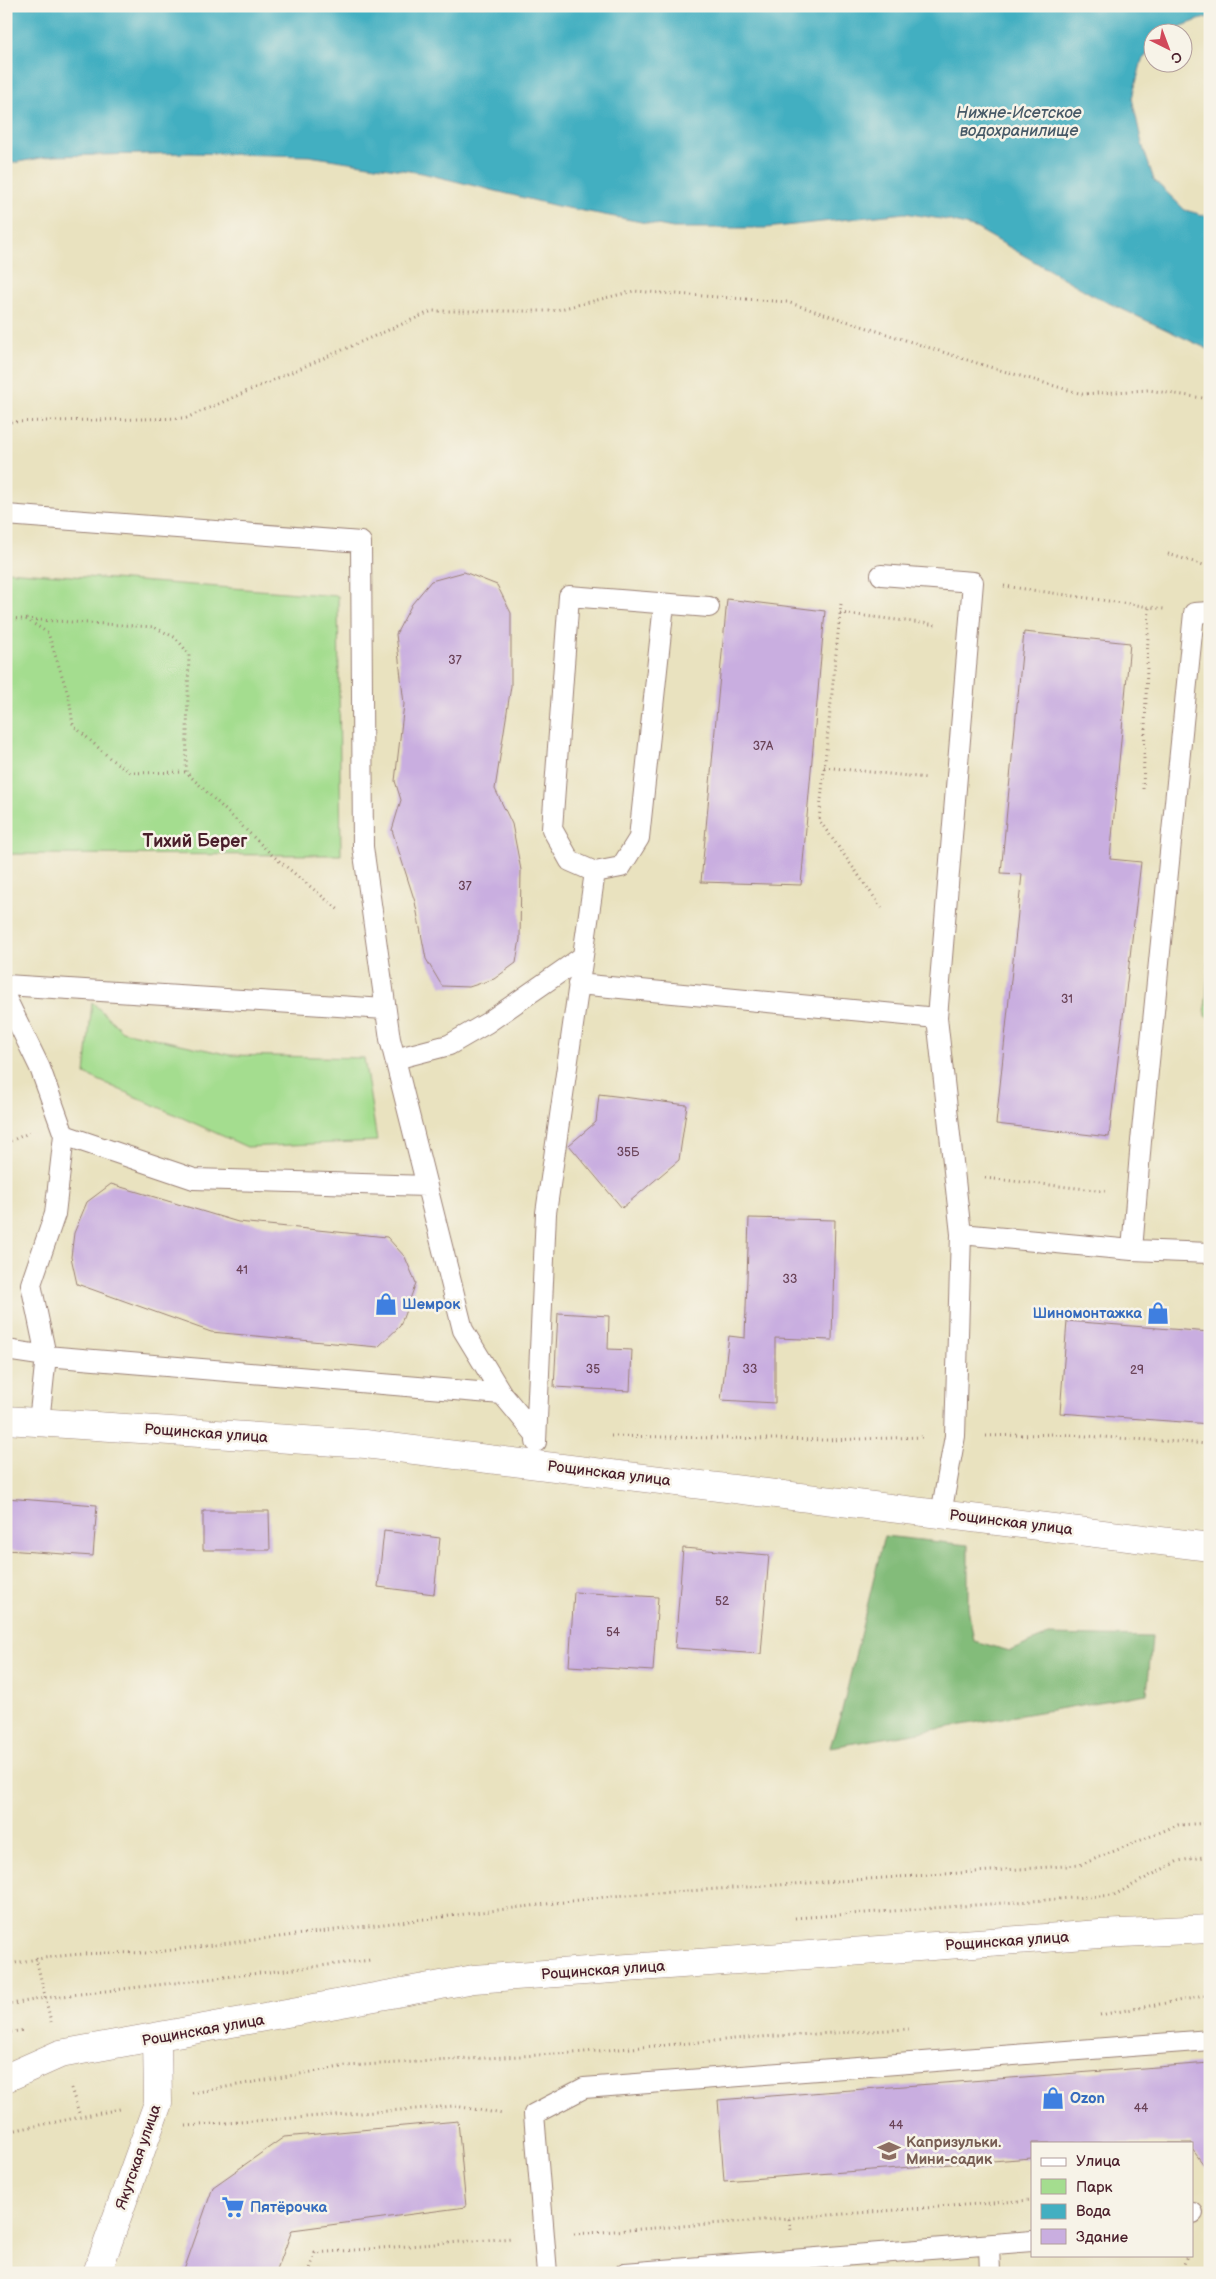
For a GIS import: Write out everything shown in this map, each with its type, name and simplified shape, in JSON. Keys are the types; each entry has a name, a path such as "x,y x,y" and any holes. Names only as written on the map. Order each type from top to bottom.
{"street":[{"name":"Рощинская улица","path":"6,1420 365,1444 1210,1547"},
{"name":"Рощинская улица","path":"6,2078 60,2054 157,2038 474,1979 1090,1935 1210,1929"},
{"name":"Якутская улица","path":"97,2273 158,2103 157,2038"}],"lane":[{"path":"6,515 361,542 363,847 385,1009 395,1059 463,1330 502,1394 536,1435"},
{"path":"881,576 973,582 937,1018 961,1234 955,1436 941,1514"},
{"path":"664,604 638,838 621,867 595,872 570,861 552,829 569,596 708,607"},
{"path":"1132,1250 1141,1141 1202,613"},
{"path":"535,1464 546,1213 595,872"},
{"path":"395,1059 449,1046 487,1023 582,957"},
{"path":"578,984 937,1018"},
{"path":"6,985 385,1009"},
{"path":"6,998 40,1068 64,1135 55,1214 31,1284 46,1356 39,1422"},
{"path":"64,1135 194,1179 427,1186"},
{"path":"961,1234 1132,1250 1210,1253"},
{"path":"6,1350 46,1356 502,1394"},
{"path":"547,2273 534,2114 584,2088 1210,2040"},
{"path":"625,2273 1031,2242"},
{"path":"989,2245 990,2273"}],"path":[{"path":"6,422 186,418 432,311 552,311 634,291 786,302 983,366 1082,394 1148,390 1210,399"},
{"path":"1168,554 1210,567"},
{"path":"973,582 1202,613"},
{"path":"841,604 819,820 882,908"},
{"path":"1142,791 1149,606"},
{"path":"840,613 945,625"},
{"path":"6,618 154,627 176,638 189,654 186,772"},
{"path":"25,619 48,633 69,697 73,725 112,760 132,773 186,772 272,855 376,940"},
{"path":"824,767 928,778 928,769"},
{"path":"954,1174 1110,1192"},
{"path":"604,1436 826,1440 1055,1434 1210,1444"},
{"path":"6,1965 36,1958 92,1952 148,1953 612,1896 1080,1864 1178,1825 1210,1823"},
{"path":"36,1958 52,2026"},
{"path":"182,2135 185,2126 455,2106 505,2115"},
{"path":"570,2235 1031,2200"},
{"path":"309,2273 315,2253 543,2236"},
{"path":"1181,2273 1187,2256"}],"green space":[{"path":"6,571 338,596 341,855 6,854"},
{"path":"1210,943 1210,1019 1205,1016"},
{"path":"92,1002 122,1031 230,1055 364,1058 377,1141 247,1147 85,1074"},
{"path":"884,1536 968,1545 968,1607 974,1641 1010,1651 1048,1635 1152,1637 1147,1694 830,1747 842,1710"}],"water":[{"name":"Нижне-Исетское водохранилище","path":"6,6 1210,6 1210,17 1193,22 1144,22 1144,58 1132,98 1142,144 1154,180 1185,210 1210,217 1210,350 1098,298 976,228 947,220 905,213 766,228 673,228 557,206 422,173 309,156 189,153 53,156 6,164"}],"building":[{"path":"464,572 497,585 511,613 511,686 495,789 512,824 521,870 520,939 516,963 494,979 469,987 442,986 426,959 415,902 392,830 401,800 395,781 404,704 396,634 412,604 431,581"},
{"path":"727,599 825,611 801,885 701,882"},
{"path":"1024,632 1130,643 1110,859 1141,862 1109,1137 996,1124 1022,874 1001,873"},
{"path":"599,1094 687,1105 679,1160 622,1208 569,1145 596,1122"},
{"path":"111,1184 238,1222 387,1237 405,1257 416,1283 400,1326 378,1347 211,1332 77,1284 71,1257 74,1233 87,1202"},
{"path":"749,1218 835,1220 832,1340 775,1338 775,1403 721,1400 729,1336 745,1338"},
{"path":"558,1313 609,1316 608,1349 632,1350 630,1391 554,1387"},
{"path":"1067,1321 1210,1332 1210,1424 1060,1413"},
{"path":"6,1498 97,1505 93,1556 6,1550"},
{"path":"203,1511 269,1511 270,1550 203,1550"},
{"path":"384,1531 440,1538 434,1594 378,1587"},
{"path":"683,1548 769,1555 761,1654 675,1648"},
{"path":"574,1592 658,1597 653,1671 569,1666"},
{"path":"1210,2063 1210,2173 1194,2152 1194,2142 1031,2142 1031,2158 724,2181 718,2100"},
{"path":"458,2121 466,2207 292,2230 276,2273 183,2273 213,2187 284,2137"}],"place":[{"name":"Шемрок","path":"386,1304"},
{"name":"Шиномонтажка","path":"1158,1313"},
{"name":"Ozon","path":"1053,2098"},
{"name":"Капризульки. Мини-садик","path":"889,2151"},
{"name":"Пятёрочка","path":"233,2207"}],"district":[{"name":"Тихий Берег","path":"195,841"}]}
